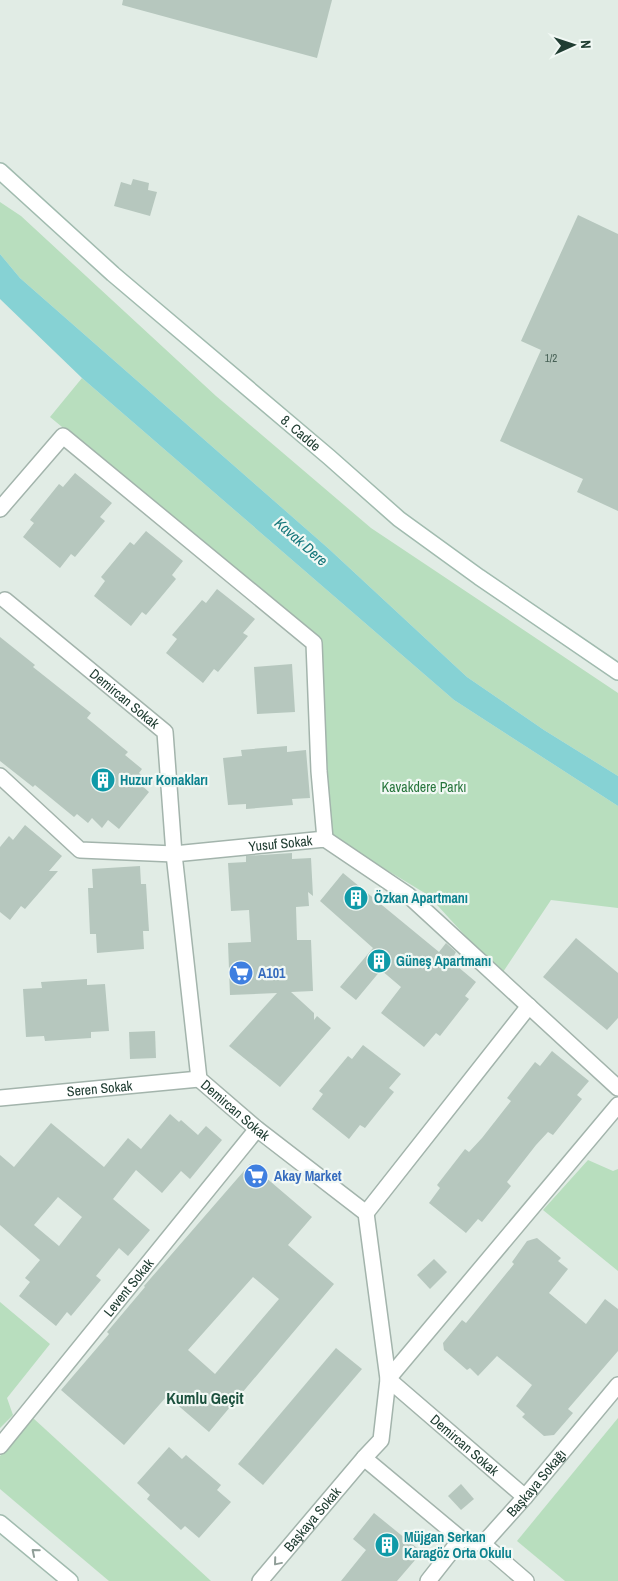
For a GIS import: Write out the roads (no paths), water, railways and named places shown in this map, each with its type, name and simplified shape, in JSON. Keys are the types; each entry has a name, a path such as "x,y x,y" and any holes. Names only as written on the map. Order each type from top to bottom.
{"street":[{"name":"8. Cadde","path":"0,171 113,274 322,451 399,519 479,577 618,672"},
{"path":"0,509 63,436 314,643 319,770 325,839"},
{"name":"Demircan Sokak","path":"5,600 166,732 174,854 199,1079 257,1129 366,1213"},
{"name":"Yusuf Sokak","path":"0,776 80,850 174,854 325,839 408,895 618,1088"},
{"path":"388,1379 366,1213 529,1006"},
{"name":"Seren Sokak","path":"0,1098 199,1079"},
{"path":"388,1379 618,1105"},
{"name":"Levent Sokak","path":"0,1446 257,1129"},
{"name":"Demircan Sokak","path":"388,1379 525,1497"},
{"name":"Başkaya Sokak","path":"260,1581 381,1440 388,1379"},
{"name":"Başkaya Sokağı","path":"483,1544 525,1497 618,1385"},
{"path":"364,1458 461,1539 483,1544 526,1581"},
{"path":"0,1523 70,1581"},
{"path":"428,1581 461,1539"}],"water":[{"name":"Kavak Dere","path":"0,254 20,278 329,549 467,677 544,730 618,776 618,806 454,700 82,378 0,299"}],"place":[{"name":"Huzur Konakları","path":"103,780"},
{"name":"Özkan Apartmanı","path":"356,898"},
{"name":"Güneş Apartmanı","path":"379,961"},
{"name":"A101","path":"241,973"},
{"name":"Akay Market","path":"256,1176"},
{"name":"Müjgan Serkan Karagöz Orta Okulu","path":"387,1545"}],"district":[{"name":"Kumlu Geçit","path":"205,1398"}],"park label":[{"name":"Kavakdere Parkı","path":"424,787"}]}
